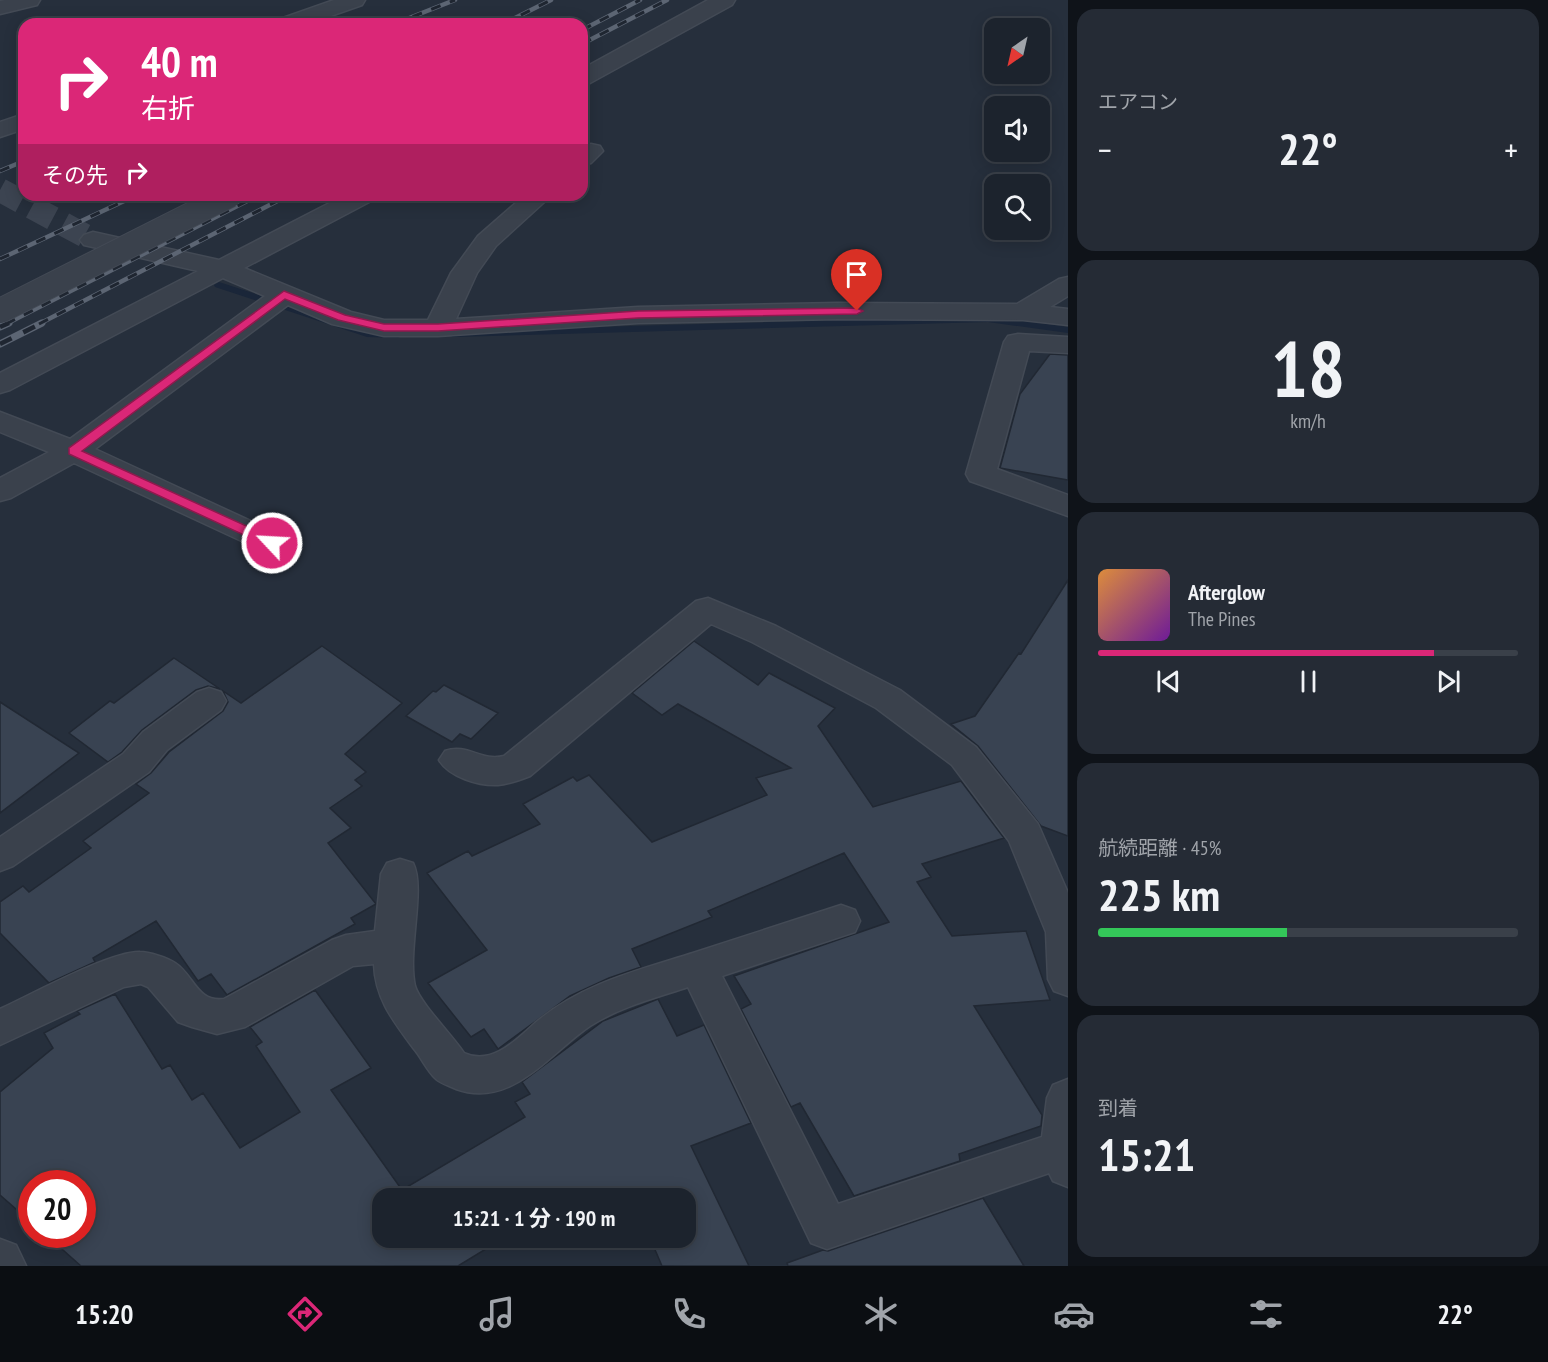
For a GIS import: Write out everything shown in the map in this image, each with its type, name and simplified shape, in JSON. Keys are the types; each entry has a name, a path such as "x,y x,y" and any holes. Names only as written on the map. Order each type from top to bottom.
{"street":[{"path":"0,8 29,0"},
{"path":"304,18 354,0"},
{"path":"588,75 724,0"},
{"path":"0,130 18,123"},
{"path":"0,311 218,201"},
{"path":"0,384 352,201"},
{"path":"438,328 464,273 487,241 533,201"},
{"path":"93,240 221,268 276,301 384,328 438,328 638,315 838,311 1023,312 1068,317"},
{"path":"1023,312 1068,285"},
{"path":"0,491 73,451 276,301"},
{"path":"1068,345 1018,342 981,474 1068,506"},
{"path":"0,422 73,451 272,543"},
{"path":"457,759 488,772 508,771 518,766 708,609 764,634 888,699 964,756 1025,834 1065,932 1068,979"},
{"path":"0,856 136,763 155,741 209,701"},
{"path":"400,874 394,945 394,982 400,998 450,1066 460,1073 472,1076 484,1077 519,1062 572,1018 594,1003 841,921"},
{"path":"0,1028 117,972 141,968 162,975 192,1010 217,1017 231,1015 346,951 394,945"},
{"path":"699,969 827,1228 1064,1158 1068,1098"},
{"path":"0,1260 4,1266"}],"building":[{"path":"1050,354 1068,355 1068,480 1000,468 1020,394"},
{"path":"1068,580 1068,836 1041,826 978,746 951,724 975,716 1019,653 1021,654"},
{"path":"694,641 758,685 769,673 835,708 818,726 873,807 961,781 1004,838 922,864 931,877 917,882 952,936 1026,931 1050,1000 974,1006 1042,1115 1041,1126 959,1154 960,1161 854,1196 800,1103 791,1107 741,1009 751,1004 734,976 889,922 844,853 708,911 712,917 632,949 641,967 609,978 570,996 498,1049 484,1029 471,1037 428,983 487,950 427,873 468,851 472,856 540,824 523,804 573,777 577,781 589,775 652,842 767,795 756,778 791,768 678,704 662,715 632,693"},
{"path":"322,646 402,703 345,754 366,772 355,780 362,786 330,808 351,828 328,843 376,904 351,918 355,924 227,995 211,974 198,981 156,921 93,958 95,962 49,983 0,933 0,902 23,886 29,892 91,848 83,841 149,793 136,784 151,773 169,752 223,711 228,702 223,691 241,703"},
{"path":"174,658 220,689 208,686 196,690 142,730 122,752 108,762 69,733 110,701 114,703"},
{"path":"444,685 498,713 471,739 460,734 452,742 406,716 433,691 436,692"},
{"path":"0,702 79,753 0,813"},
{"path":"315,990 371,1068 331,1090 401,1188 372,1188 372,1248 488,1248 458,1266 81,1266 61,1248 96,1248 96,1170 18,1170 18,1211 0,1195 0,1092 53,1048 44,1033 80,1014 77,1011 115,994 162,1069 170,1065 192,1100 203,1093 240,1148 300,1112 256,1046 262,1042 250,1027"},
{"path":"658,999 677,1036 704,1025 751,1123 691,1146 749,1266 662,1266 654,1248 696,1248 696,1188 405,1188 525,1117 515,1102 530,1094 522,1082 603,1021"},
{"path":"983,1198 1024,1266 788,1266 787,1263 823,1250 828,1251"}],"waterway":[{"path":"219,285 371,335 398,335"},
{"path":"453,334 988,319 1068,330"}],"tunnel":[{"path":"0,190 18,200"},
{"path":"20,201 93,240"}],"railway":[{"path":"409,18 455,0"},
{"path":"515,18 551,0"},
{"path":"588,27 640,0"},
{"path":"588,41 667,0"},
{"path":"0,171 18,164"},
{"path":"0,259 124,201"},
{"path":"6,324 247,201"},
{"path":"39,324 277,201"},
{"path":"0,327 9,323"},
{"path":"0,344 42,323"}],"route":[{"path":"272,543 73,451 141,403 284,295 342,318 384,328 438,328 638,315 857,311"}]}
